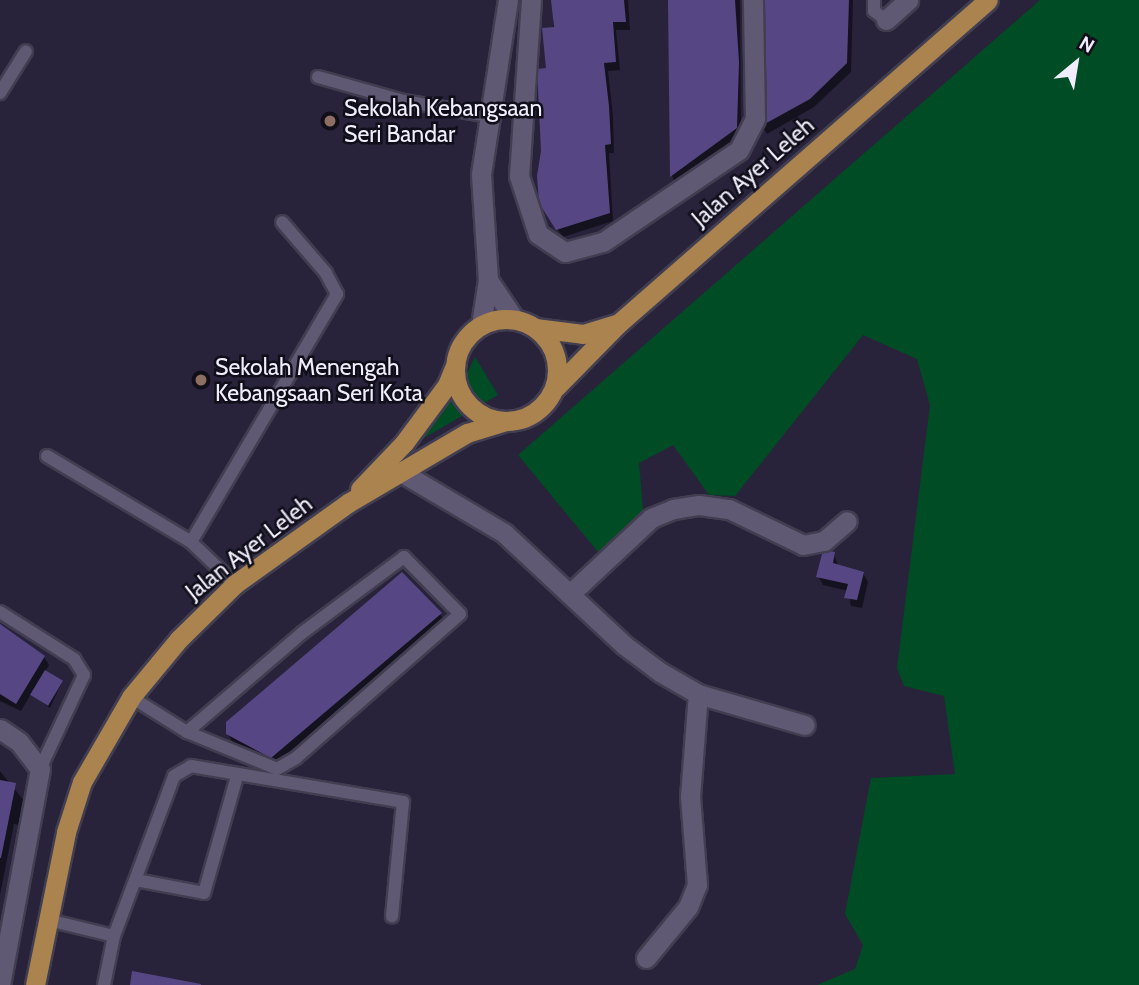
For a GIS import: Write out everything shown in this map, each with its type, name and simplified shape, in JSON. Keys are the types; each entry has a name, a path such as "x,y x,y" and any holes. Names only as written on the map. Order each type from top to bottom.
{"main road":[{"name":"Jalan Ayer Leleh","path":"556,387 619,323 988,0"},
{"path":"348,503 404,443 447,384 457,351 481,325 515,320 535,328 583,334 619,323"},
{"path":"454,368 464,400 475,412 506,421 536,412 556,387 554,352 535,328"},
{"name":"Jalan Ayer Leleh","path":"35,985 66,832 82,782 131,697 178,639 235,584 348,503 467,433 506,421"}],"street":[{"path":"481,325 488,280 481,174 508,0"},
{"path":"531,0 519,176 538,234 565,252 603,242 739,150 755,119 753,0"},
{"path":"887,20 908,0"},
{"path":"488,280 515,320"},
{"path":"401,472 504,533 572,592 624,645 698,694 805,725"},
{"path":"572,592 651,518 673,509 699,505 729,509 803,545 824,541 847,521"},
{"path":"646,958 688,907 697,885 691,774 698,694"},
{"path":"0,729 19,742 40,769 0,984"}],"lane":[{"path":"874,0 874,11 887,20"},
{"path":"0,93 26,51"},
{"path":"318,77 404,101 488,116"},
{"path":"191,542 337,294 326,273 282,222"},
{"path":"47,456 191,542 235,584"},
{"path":"131,697 187,732 277,769 296,758 460,614 404,557 302,633 187,732"},
{"path":"0,612 74,659 85,676 40,769"},
{"path":"104,985 114,936 180,769 191,766 237,776 403,802 392,915"},
{"path":"136,880 204,893 237,776"},
{"path":"48,920 114,936"}],"green space":[{"path":"1040,0 1139,0 1139,985 817,985 855,969 863,945 845,914 871,778 955,774 944,696 904,686 897,668 930,405 917,359 863,335 735,496 709,495 673,445 639,463 643,510 598,552 518,455"},
{"path":"475,357 498,395 410,446 455,397"}],"building":[{"path":"551,0 624,0 626,22 613,22 616,62 604,63 611,144 605,145 610,213 556,230 539,203 537,176 541,151 537,69 546,68 542,28 554,27"},
{"path":"668,0 735,0 739,62 737,128 670,177"},
{"path":"758,0 849,0 847,63 810,99 761,126"},
{"path":"823,550 835,552 833,563 864,572 857,600 844,598 848,584 816,577"},
{"path":"402,572 442,613 271,758 226,734 226,722"},
{"path":"0,624 45,656 16,704 0,694"},
{"path":"45,670 63,681 48,706 30,695"},
{"path":"0,780 16,783 1,858 0,858"},
{"path":"132,971 201,984 201,985 130,985"}],"place":[{"name":"Sekolah Kebangsaan Seri Bandar","path":"330,121"},
{"name":"Sekolah Menengah Kebangsaan Seri Kota","path":"201,380"}]}
